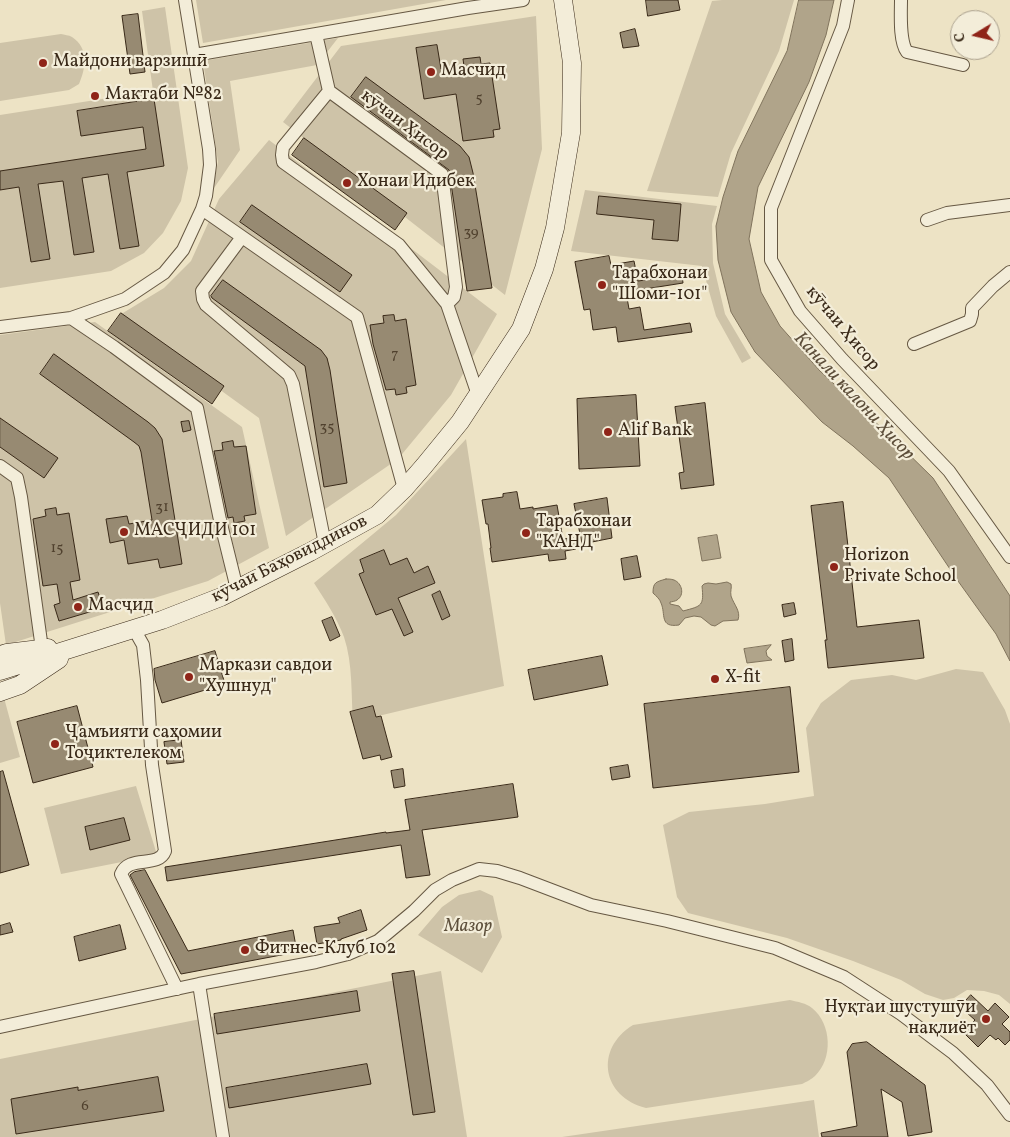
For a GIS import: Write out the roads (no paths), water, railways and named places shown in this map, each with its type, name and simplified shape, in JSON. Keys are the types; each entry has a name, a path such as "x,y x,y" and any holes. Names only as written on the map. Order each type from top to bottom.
{"street":[{"path":"0,328 71,318 125,299 164,273 183,250 202,209 206,196 210,165 185,0"},
{"path":"194,55 316,34 467,4 523,0"},
{"name":"кӯчаи Баҳовиддинов","path":"0,671 162,620 221,597 377,516 404,489 460,422 521,329 544,268 555,228 571,133 572,63 563,0"},
{"name":"кӯчаи Ҳисор","path":"848,0 843,26 771,208 771,260 800,311 842,359 950,471 1010,557"},
{"path":"901,0 903,47 908,52 963,65"},
{"path":"316,34 329,91 283,147 282,155 284,162 399,245 447,304 478,396"},
{"name":"кӯчаи Ҳисор","path":"329,91 442,174 456,287 454,298 447,304"},
{"path":"927,220 947,213 1010,205"},
{"path":"202,209 357,317 404,489"},
{"path":"242,237 202,291 203,299 206,305 289,375 294,384 325,544"},
{"path":"914,344 970,321 972,308 993,286 1010,272"},
{"path":"71,318 197,408 220,520 237,589"},
{"path":"0,466 16,478 22,497 42,649"},
{"path":"134,628 143,645 152,765 165,851 164,855 159,859 129,865 123,869 122,874 177,989"},
{"path":"0,655 81,645"},
{"path":"0,692 20,685 81,645"},
{"path":"0,1027 348,954 378,941 414,911 435,890 452,880 479,869 497,871 520,878 591,904 775,948 844,977 901,1014 953,1053 987,1085 1010,1115"},
{"path":"199,984 223,1137"}],"place":[{"name":"Майдони варзишӣ","path":"43,63"},
{"name":"Масчид","path":"431,72"},
{"name":"Мактаби №82","path":"95,96"},
{"name":"Хонаи Идибек","path":"347,183"},
{"name":"Тарабхонаи \"Шоми-101\"","path":"602,285"},
{"name":"Alif Bank","path":"608,432"},
{"name":"МАСҶИДИ 101","path":"124,532"},
{"name":"Тарабхонаи \"КАНД\"","path":"526,533"},
{"name":"Horizon Private School","path":"834,567"},
{"name":"Масҷид","path":"78,607"},
{"name":"Маркази савдои \"Хушнуд\"","path":"189,677"},
{"name":"X-fit","path":"715,679"},
{"name":"Ҷамъияти саҳомии Тоҷиктелеком","path":"55,744"},
{"name":"Фитнес-Клуб 102","path":"245,950"},
{"name":"Нуқтаи шустушӯи нақлиёт","path":"986,1019"}],"water label":[{"name":"Канали калони Ҳисор","path":"853,397"}],"park label":[{"name":"Мазор","path":"468,928"}]}
